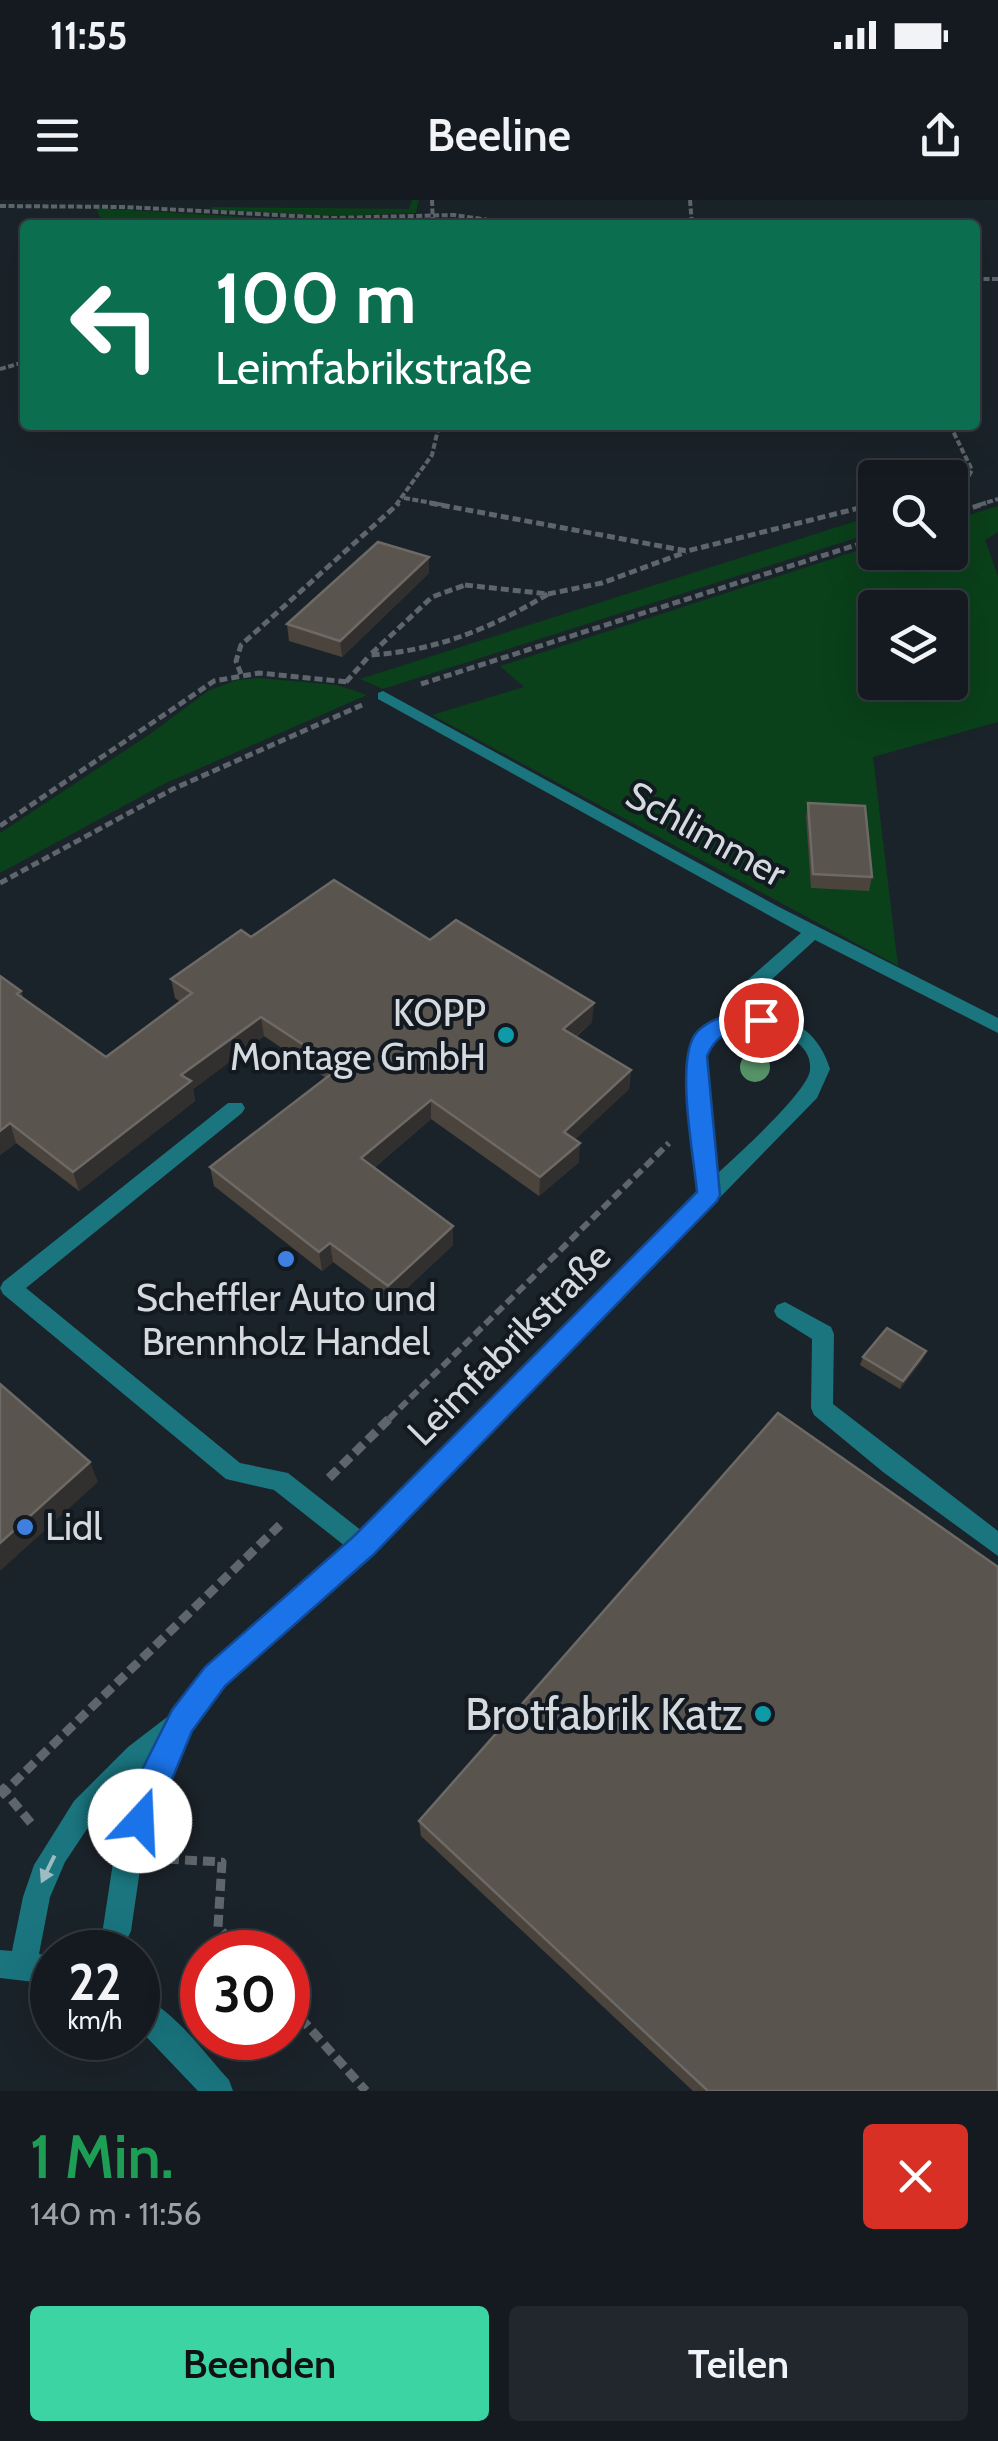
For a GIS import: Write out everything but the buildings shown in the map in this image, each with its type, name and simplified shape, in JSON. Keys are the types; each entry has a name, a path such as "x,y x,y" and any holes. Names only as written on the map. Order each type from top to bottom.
{"street":[{"name":"Schlimmer","path":"383,696 813,932 998,1026"},
{"path":"709,1195 696,1064 699,1047 717,1027 750,1019 749,990 813,932"},
{"name":"Leimfabrikstraße","path":"117,1930 128,1856 151,1785 182,1720 215,1676 363,1546 810,1094 818,1078 816,1052 803,1036 773,1022 750,1019"},
{"path":"235,1108 11,1288 234,1472 280,1480 363,1546"},
{"path":"785,1311 823,1334 822,1408 998,1544"},
{"name":"Leimfabrikstraße","path":"11,1965 42,1876 63,1841 111,1780 182,1720"},
{"path":"160,2029 218,2091"}],"path":[{"path":"432,200 432,220"},
{"path":"0,206 125,207 333,218 454,215 489,220"},
{"path":"241,674 236,661 241,646 404,498 432,455 437,430"},
{"path":"952,430 967,460"},
{"path":"404,498 687,551"},
{"path":"968,508 998,499"},
{"path":"370,655 415,652 513,616 548,594 602,583 687,551 858,508"},
{"path":"0,884 173,789 383,696 858,544"},
{"path":"346,682 441,589 485,582 548,594"},
{"path":"0,826 144,732 202,687 241,674 346,682 383,696"},
{"path":"2,1791 306,1500 673,1138 703,1138"},
{"path":"310,2029 366,2091"}],"green space":[{"path":"412,200 419,200 416,213 333,216 211,210 409,209"},
{"path":"96,208 300,220 101,220"},
{"path":"998,506 998,532 985,540 998,576 998,722 873,757 898,966 432,715 524,687 500,666 858,550 858,570 968,570 968,515"},
{"path":"858,520 858,537 383,689 360,679"},
{"path":"258,678 337,685 367,695 166,783 0,873 0,833 208,691 237,680"}],"place":[{"name":"KOPP Montage GmbH","path":"506,1035"},
{"name":"Scheffler Auto und Brennholz Handel","path":"286,1259"},
{"name":"Lidl","path":"25,1527"},
{"name":"Brotfabrik Katz","path":"763,1714"}],"route":[{"path":"140,1821 151,1785 182,1720 215,1676 363,1546 709,1195 696,1056 703,1040 717,1027 738,1020 761,1020"}]}
